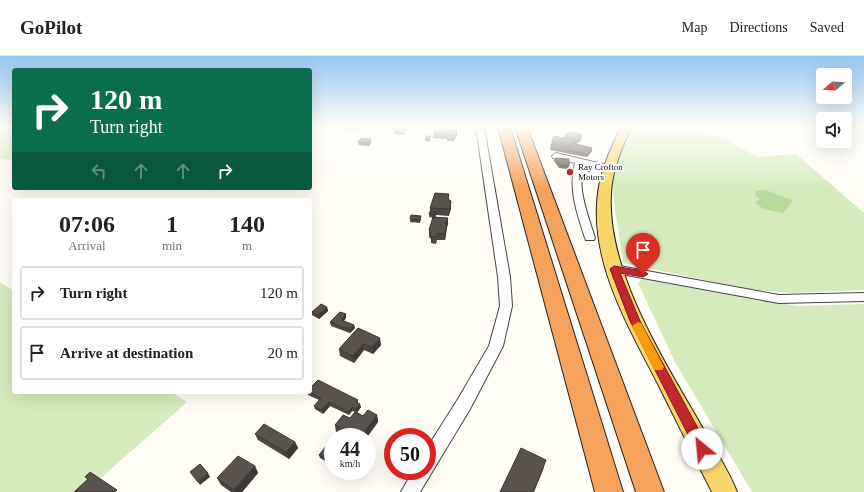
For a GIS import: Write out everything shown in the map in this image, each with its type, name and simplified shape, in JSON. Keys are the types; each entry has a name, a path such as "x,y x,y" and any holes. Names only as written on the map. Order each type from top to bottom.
{"highway":[{"path":"510,147 609,492"},
{"path":"528,147 650,492"}],"main road":[{"path":"615,147 608,168 603,199 604,224 614,269 635,321 725,492"}],"street":[{"path":"436,449 464,404 496,346 506,306 504,277 483,147"},
{"path":"556,156 608,168"},
{"path":"580,161 576,170 577,182 583,214 590,238"},
{"path":"614,269 779,299 864,297"},
{"path":"410,492 417,480"}],"green space":[{"path":"0,147 12,147 12,160 0,159"},
{"path":"624,147 740,147 757,157 796,154 864,213 864,290 792,293 753,290 623,263 612,187 615,166"},
{"path":"765,190 792,200 793,203 789,204 783,213 763,209 755,202 760,199 755,195 756,191"},
{"path":"642,279 797,306 864,304 864,492 752,492 675,362 638,283"},
{"path":"0,282 12,290 12,394 174,394 187,402 85,492 0,492"}],"building":[{"path":"551,147 592,148 588,154"},
{"path":"555,158 569,159 569,166 560,165"},
{"path":"435,193 449,194 448,199 451,201 450,209 430,208"},
{"path":"430,212 436,212 436,215 429,214"},
{"path":"411,215 421,216 420,220 410,219"},
{"path":"433,217 448,218 445,224 447,224 445,234 437,233 436,237 431,237 429,230"},
{"path":"321,304 327,307 318,315 312,312"},
{"path":"340,312 346,314 341,320 354,325 350,330 330,322"},
{"path":"358,328 380,338 372,347 363,344 353,356 339,349"},
{"path":"318,380 358,400 356,402 360,404 356,409 352,407 348,412 329,402 322,410 314,406 321,398 312,394 312,386"},
{"path":"368,410 377,415 368,428 340,428 335,425 343,415 350,418 355,412 363,416"},
{"path":"264,424 295,442 286,452 255,434"},
{"path":"521,448 546,460 533,492 500,492"},
{"path":"324,449 324,458 319,455"},
{"path":"238,456 255,466 234,490 217,478"},
{"path":"200,464 208,473 198,482 190,472"},
{"path":"90,472 117,490 115,492 74,492 88,479 85,477"}],"slow traffic":[{"path":"638,326 658,367"}],"place":[{"name":"Ray Crofton Motors","path":"570,172"}],"route":[{"path":"643,274 614,269 635,321 702,449"}]}
